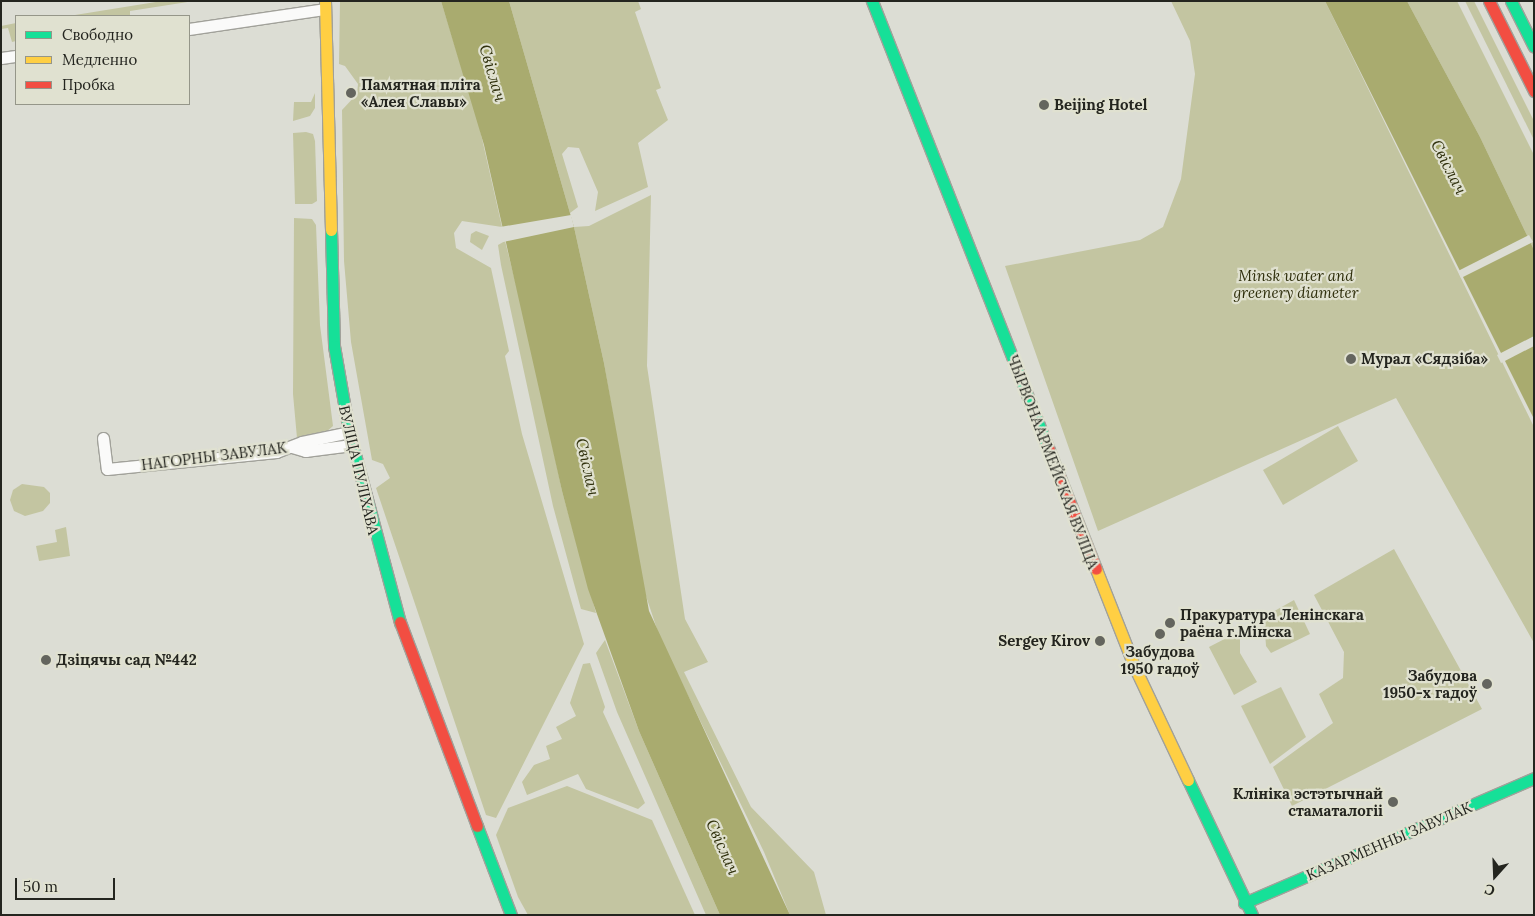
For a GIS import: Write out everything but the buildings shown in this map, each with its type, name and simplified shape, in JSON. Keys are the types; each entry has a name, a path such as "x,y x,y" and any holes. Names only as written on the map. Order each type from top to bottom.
{"street":[{"name":"ЧЫРВОНААРМЕЙСКАЯ ВУЛІЦА","path":"872,1 1135,668 1244,903 1252,915"},
{"path":"1489,1 1534,91"},
{"path":"1511,1 1534,46"},
{"path":"190,29 325,5"},
{"name":"ВУЛІЦА ПУЛІХАВА","path":"325,5 334,346 349,432 406,644 511,915"},
{"path":"1,58 15,56"},
{"name":"НАГОРНЫ ЗАВУЛАК","path":"103,438 107,469 292,447 302,442 349,432"},
{"path":"292,447 305,451 352,445"},
{"name":"КАЗАРМЕННЫ ЗАВУЛАК","path":"1244,903 1534,778"}],"green space":[{"path":"162,1 194,1 130,11 130,15 75,15"},
{"path":"340,1 441,1 478,121 502,227 462,221 454,233 456,248 491,268 509,351 505,356 522,434 584,644 496,818 486,815 376,488 390,478 383,464 372,460 351,342 344,261 342,110 357,94 358,84 345,66 339,64"},
{"path":"509,1 638,1 641,9 635,12 661,88 656,90 668,120 638,143 648,187 595,211 598,192 579,148 568,147 562,154 578,207 570,213"},
{"name":"Minsk water and greenery diameter","path":"1171,1 1325,1 1534,427 1534,643 1396,398 1098,531 1005,266 1140,240 1163,227 1181,179 1195,74 1190,41"},
{"path":"1407,1 1457,1 1534,155 1534,250 1480,137"},
{"path":"1465,1 1474,1 1534,121 1534,140"},
{"path":"15,23 15,41 12,42 8,28 1,29 1,26"},
{"path":"315,93 315,108 310,116 293,121 294,102 311,102"},
{"path":"306,132 313,134 315,141 317,201 312,204 295,204 293,133"},
{"path":"651,195 647,366 685,619 708,662 684,672 751,807 814,872 826,915 790,915 764,852 660,638 642,584 604,363 574,227 589,226"},
{"path":"294,218 312,219 316,225 320,325 333,426 325,433 297,438 293,394"},
{"path":"476,231 489,236 482,250 470,242 471,234"},
{"path":"505,241 530,340 562,491 596,613 581,609 553,506 501,265 498,245"},
{"path":"1338,426 1358,461 1283,505 1263,470"},
{"path":"22,484 44,487 50,493 50,503 43,511 25,516 14,511 10,500 13,490"},
{"path":"66,527 70,556 39,561 36,546 57,542 55,530"},
{"path":"1394,549 1482,709 1292,806 1273,767 1333,723 1319,694 1343,678 1344,652 1314,595"},
{"path":"1294,600 1310,634 1271,653 1266,646 1264,617"},
{"path":"1240,631 1240,653 1257,682 1234,695 1209,647"},
{"path":"605,640 639,731 720,915 706,915 617,712 596,653"},
{"path":"590,663 605,707 603,712 645,803 638,809 586,789 578,774 527,795 522,782 534,765 550,759 546,746 562,739 556,727 576,716 570,703 583,664"},
{"path":"1281,687 1306,737 1270,764 1241,706"},
{"path":"567,786 652,820 695,915 528,915 518,897 496,835 508,808"}],"water":[{"name":"Свіслач","path":"441,1 509,1 574,227 604,363 649,611 790,915 720,915 639,731 588,589 562,491 484,145"},
{"name":"Свіслач","path":"1325,1 1407,1 1480,137 1534,250 1534,419"}],"pier":[{"path":"571,215 574,227 503,242 500,227"},
{"path":"1529,235 1533,242 1461,278 1458,271"},
{"path":"1534,336 1534,346 1501,363 1497,355"}],"traffic: fast":[{"path":"872,1 1047,445"},
{"path":"1511,1 1534,47"},
{"path":"331,230 334,346 349,432 400,622"},
{"path":"1244,903 1534,778"},
{"path":"1188,780 1252,915"},
{"path":"477,826 511,915"}],"traffic: slow":[{"path":"325,1 331,230"},
{"path":"1096,569 1135,668 1188,780"}],"traffic: jam":[{"path":"1489,1 1534,91"},
{"path":"1047,445 1096,569"},
{"path":"400,622 477,826"}],"place":[{"name":"Памятная пліта «Алея Славы»","path":"351,93"},
{"name":"Beijing Hotel","path":"1044,105"},
{"name":"Мурал «Сядзіба»","path":"1351,359"},
{"name":"Пракуратура Ленінскага раёна г.Мінска","path":"1170,623"},
{"name":"Забудова 1950 гадоў","path":"1160,634"},
{"name":"Sergey Kirov","path":"1100,641"},
{"name":"Дзіцячы сад №442","path":"46,660"},
{"name":"Забудова 1950-х гадоў","path":"1487,684"},
{"name":"Клініка эстэтычнай стаматалогіі","path":"1393,802"}]}
